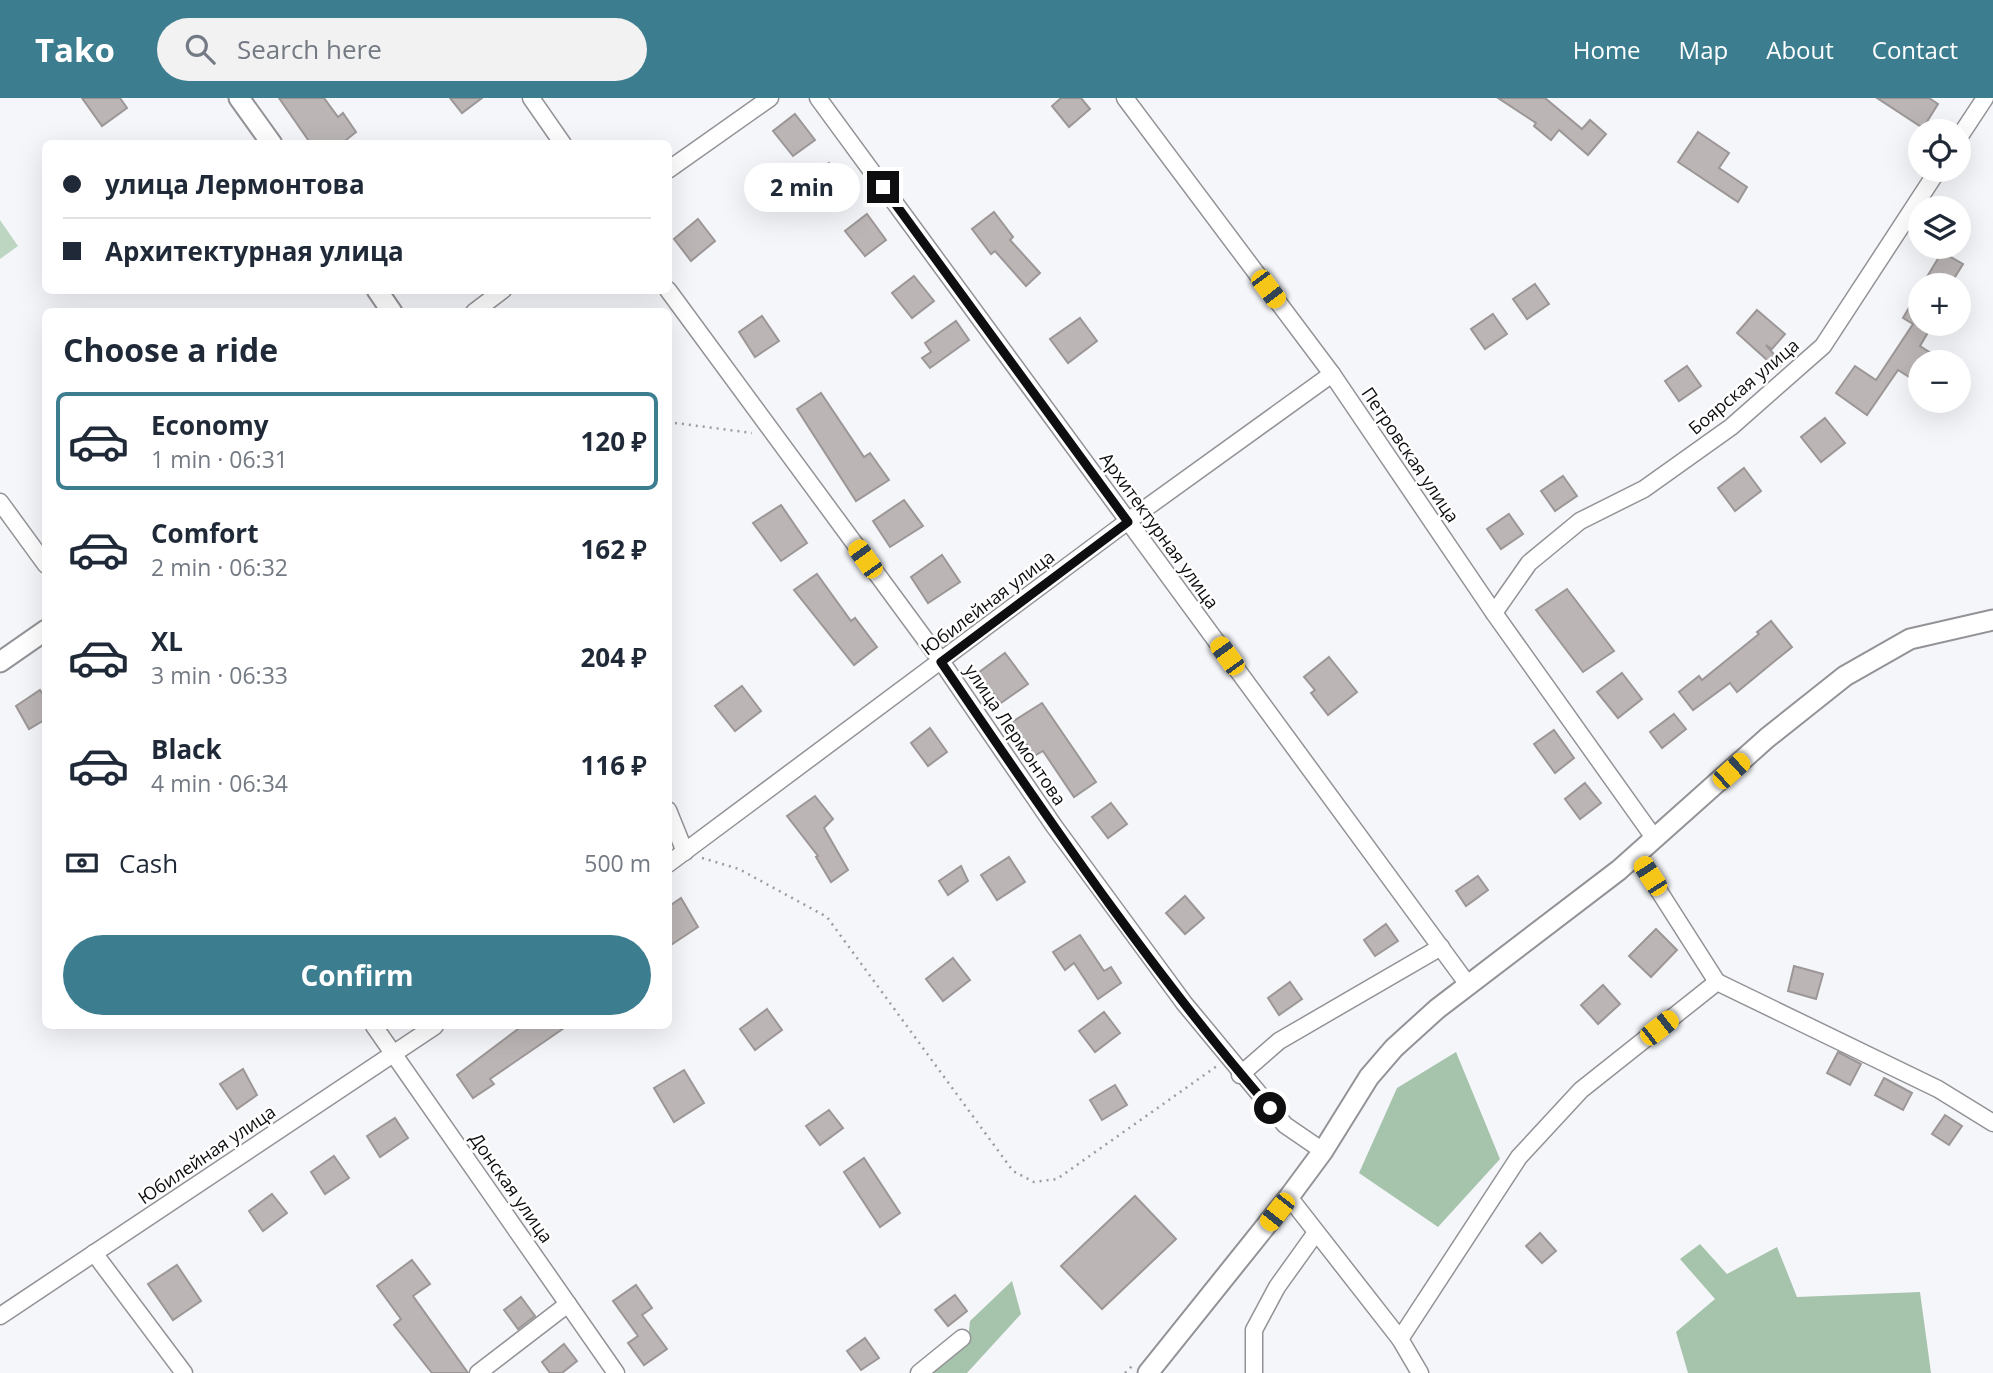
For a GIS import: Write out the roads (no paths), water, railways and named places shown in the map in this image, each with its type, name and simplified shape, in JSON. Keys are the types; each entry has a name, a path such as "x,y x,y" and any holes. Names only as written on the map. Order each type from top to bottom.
{"street":[{"path":"239,98 269,140"},
{"path":"531,98 560,140"},
{"path":"672,167 770,98"},
{"name":"Архитектурная улица","path":"818,98 1469,986"},
{"name":"Петровская улица","path":"1125,98 1332,374 1494,612 1655,839"},
{"path":"1971,119 1985,98"},
{"name":"Боярская улица","path":"1494,612 1529,563 1580,521 1644,489 1731,427 1824,346 1930,182"},
{"path":"479,308 498,294"},
{"name":"улица Лермонтова","path":"671,294 941,662 1054,826 1240,1075 1284,1125 1323,1151"},
{"name":"Юбилейная улица","path":"672,861 1332,374"},
{"path":"0,502 42,560"},
{"path":"1149,1373 1289,1197 1323,1151 1369,1077 1394,1048 1636,855 1767,738 1845,677 1910,639 1993,620"},
{"path":"0,662 42,633"},
{"path":"672,820 685,852"},
{"path":"1636,855 1717,982 1938,1089 1993,1124"},
{"path":"1240,1075 1279,1041 1441,947"},
{"path":"1400,1339 1519,1157 1581,1090 1717,982"},
{"name":"Донская улица","path":"376,1029 616,1373"},
{"name":"Юбилейная улица","path":"0,1316 431,1029"},
{"path":"1289,1197 1315,1234 1400,1339 1420,1373"},
{"path":"1254,1373 1254,1330 1277,1287 1315,1234"},
{"path":"94,1253 184,1373"},
{"path":"478,1373 568,1304"},
{"path":"919,1373 962,1338"}]}
